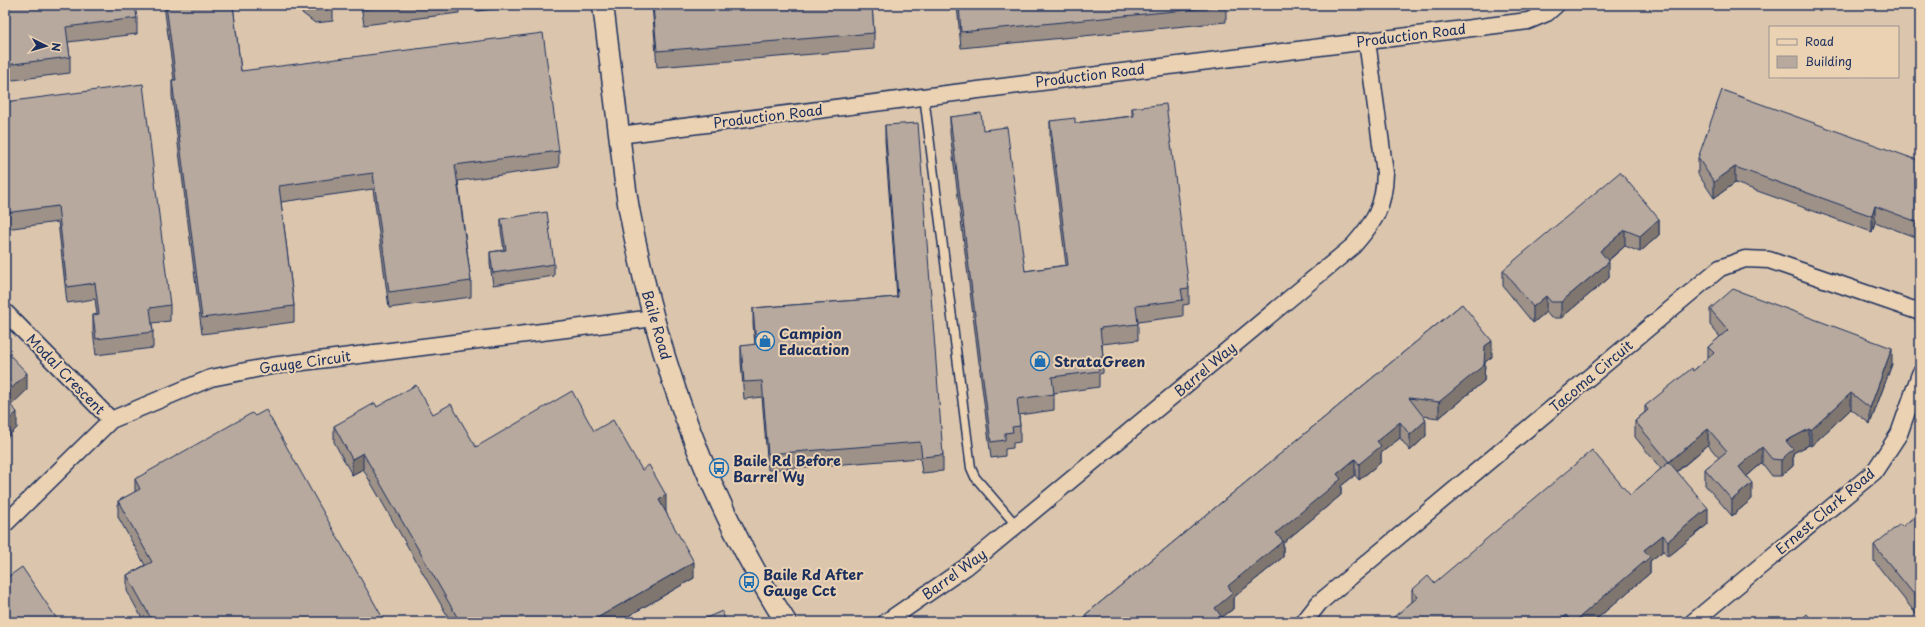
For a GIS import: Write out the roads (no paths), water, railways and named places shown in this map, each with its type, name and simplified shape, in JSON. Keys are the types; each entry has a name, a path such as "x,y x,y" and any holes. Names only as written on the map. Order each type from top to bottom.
{"street":[{"name":"Baile Road","path":"603,5 629,207 654,318 676,391 703,460 734,531 771,599 786,622"},
{"name":"Production Road","path":"619,135 1528,21 1547,13 1556,5"},
{"name":"Barrel Way","path":"886,622 966,567 1353,246 1370,226 1379,209 1384,193 1385,173 1367,41"},
{"name":"Tacoma Circuit","path":"1304,622 1319,603 1720,268 1745,258 1770,260 1920,312"},
{"name":"Modal Crescent","path":"5,312 111,420"},
{"name":"Gauge Circuit","path":"5,524 111,420 211,378 271,366 654,318"},
{"name":"Ernest Clark Road","path":"1693,622 1874,472 1899,434 1920,374"}],"lane":[{"path":"924,96 971,468 979,481 1016,525"}],"place":[{"name":"Campion Education","path":"765,341"},
{"name":"StrataGreen","path":"1040,361"},
{"name":"Baile Rd Before Barrel Wy","path":"719,468"},
{"name":"Baile Rd After Gauge Cct","path":"749,582"}]}
